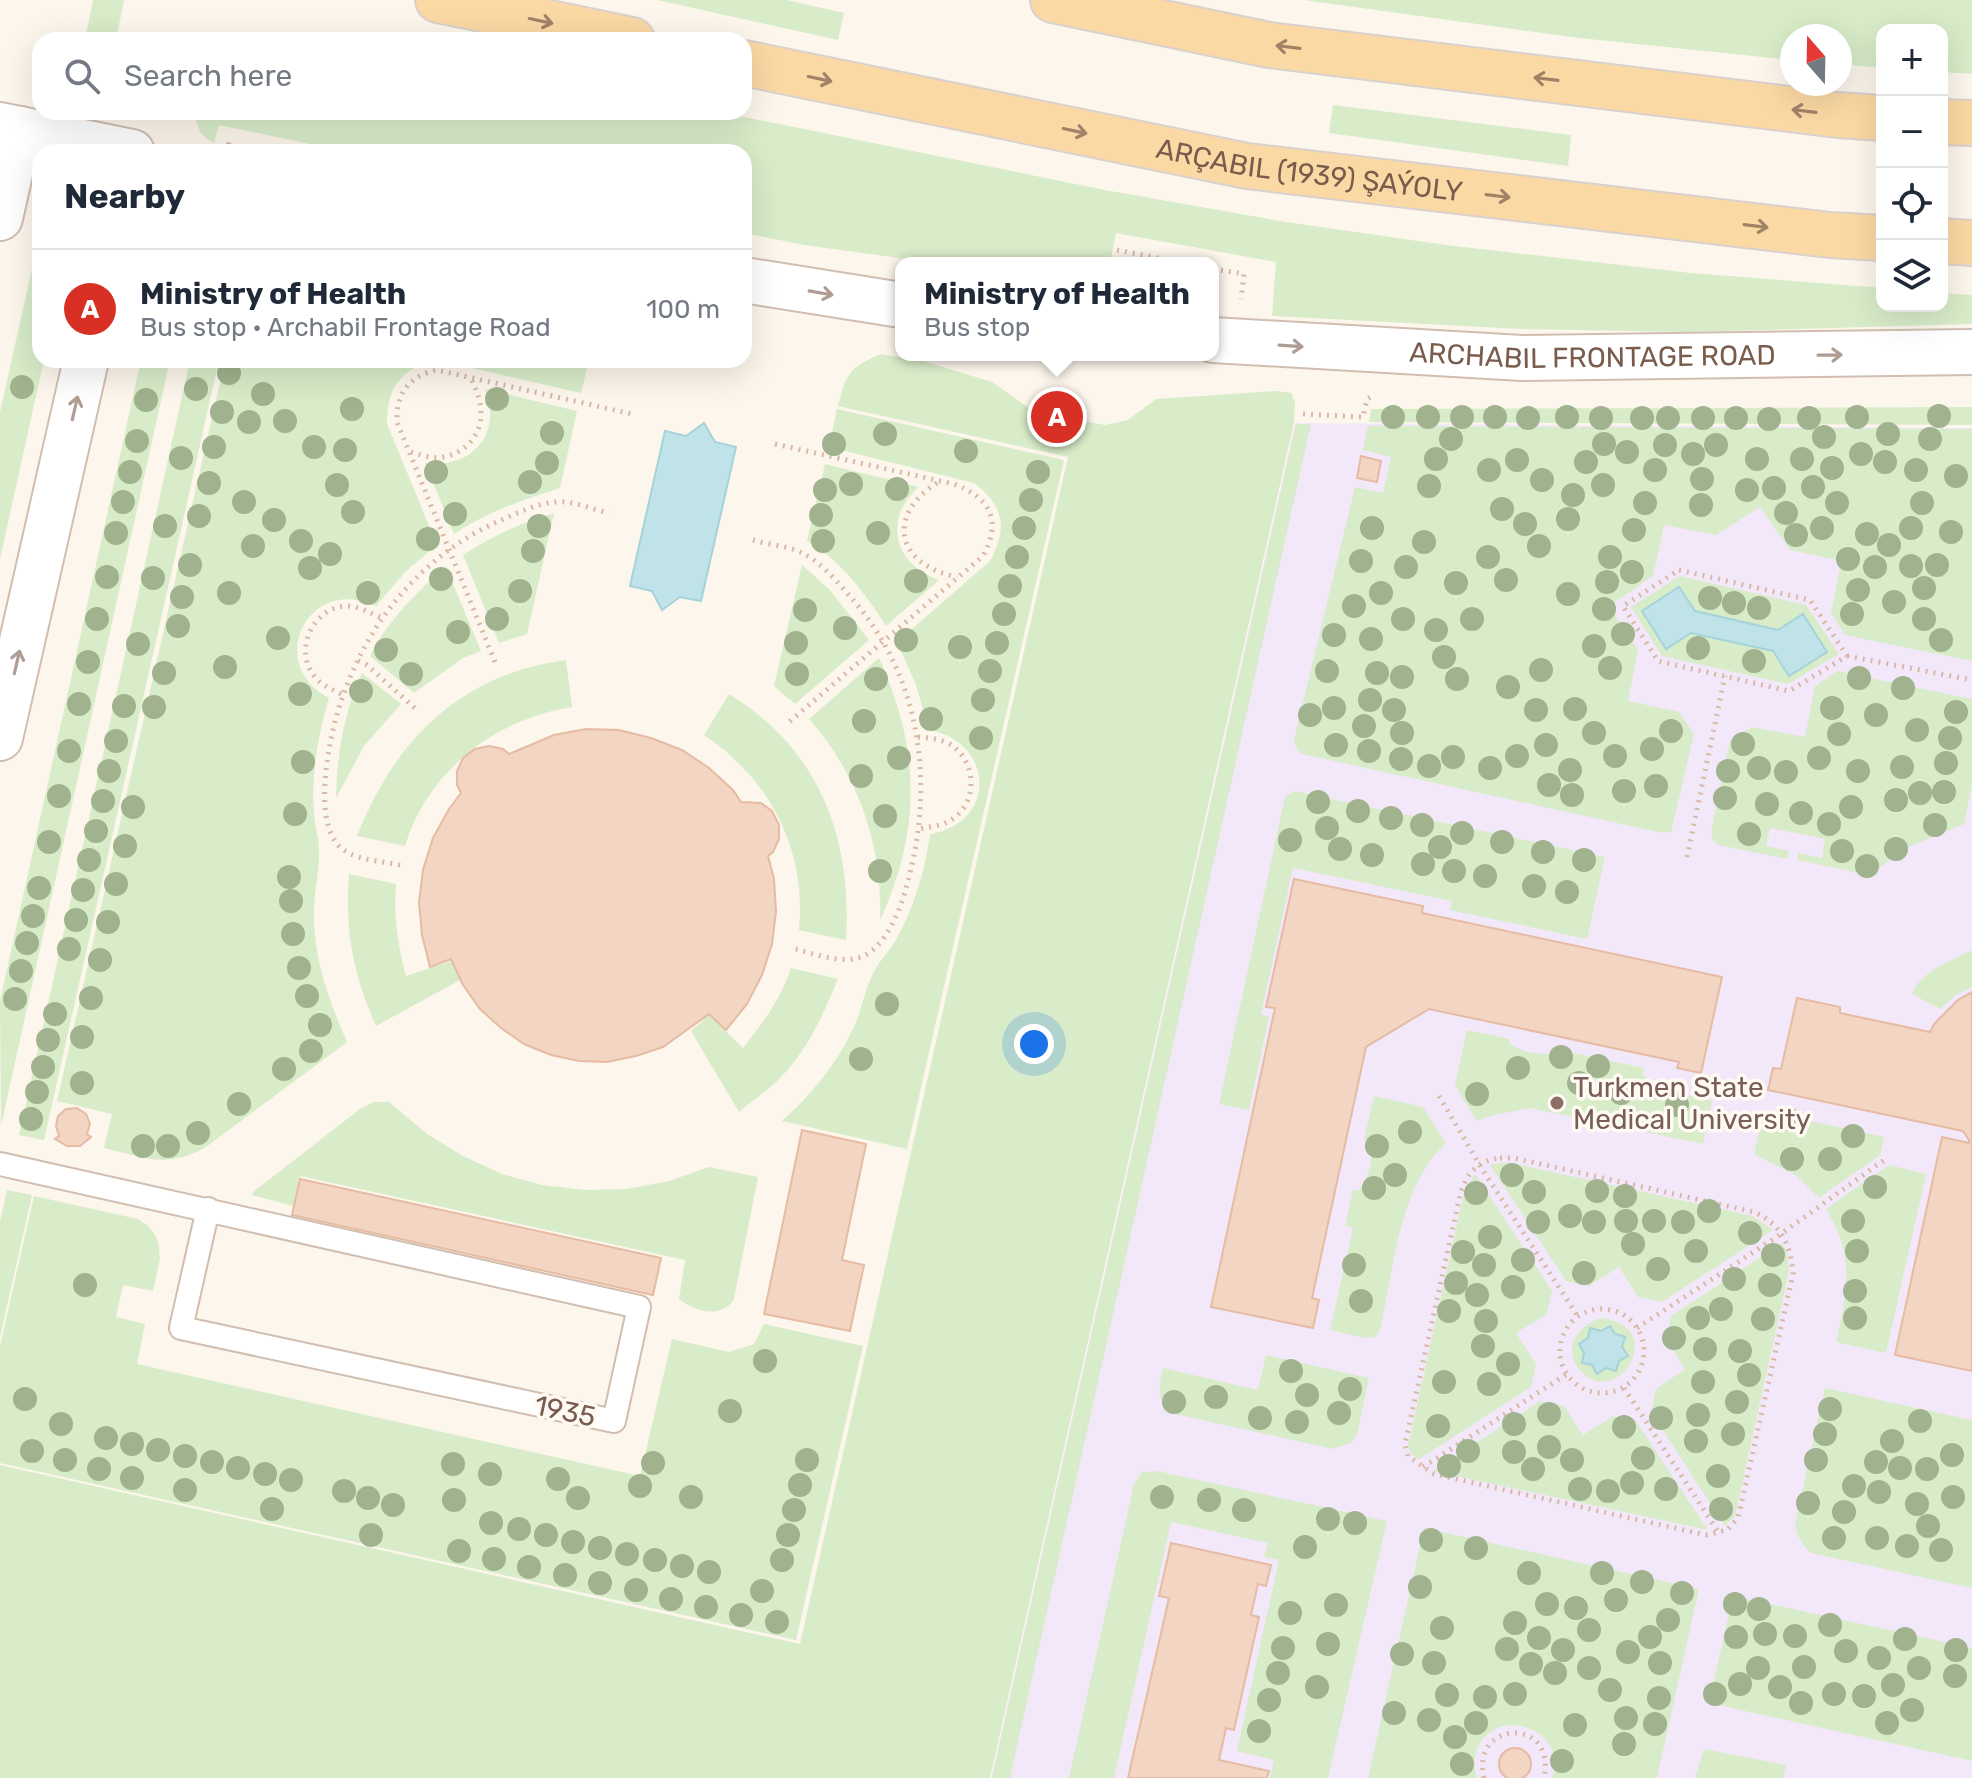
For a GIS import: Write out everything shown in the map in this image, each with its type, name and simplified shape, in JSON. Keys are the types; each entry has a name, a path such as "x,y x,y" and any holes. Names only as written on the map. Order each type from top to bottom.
{"main road":[{"path":"438,0 593,32"},
{"path":"1053,0 1269,45 1876,118"},
{"name":"ARÇABIL (1939) ŞAÝOLY","path":"752,65 1247,166 1830,235 1876,238"},
{"path":"1948,122 1972,123"},
{"path":"1948,241 1972,243"}],"street":[{"path":"0,218 10,127 93,144"},
{"path":"752,281 895,304"},
{"name":"ARCHABIL FRONTAGE ROAD","path":"1219,340 1522,358 1972,352"},
{"path":"0,738 84,368"}],"lane":[{"name":"1935","path":"0,1164 208,1209 639,1307 614,1421 181,1328 208,1209"}],"path":[{"path":"229,144 230,137"},
{"path":"1117,250 1153,257"},
{"path":"1219,270 1244,274 1241,304"},
{"path":"495,662 397,422 401,393 410,381 423,373 437,370 632,414"},
{"path":"410,452 426,457 442,457 469,444 479,431 482,416 480,400 470,376"},
{"path":"1303,414 1363,417"},
{"path":"775,444 970,490 982,499 990,512 993,528 991,543 983,556 789,722"},
{"path":"938,482 922,492 909,509 904,528 908,547 917,560 931,569 957,577"},
{"path":"400,865 353,855 338,845 328,825 326,768 332,726 341,694 382,618 414,579 483,528 522,511 557,501 609,513"},
{"path":"753,540 805,553 837,581 865,613 883,641 905,689 918,737 922,775 916,856 904,897 876,948 860,957 842,959 795,949"},
{"path":"1847,656 1810,600 1694,573 1679,570 1623,606 1658,661 1789,691 1847,656 1972,680"},
{"path":"341,694 324,686 313,675 305,646 309,631 318,619 331,610 345,606 360,608 382,618"},
{"path":"357,661 367,665 418,711"},
{"path":"1687,857 1725,676"},
{"path":"918,737 942,741 956,748 966,760 971,774 971,790 966,804 956,817 943,825 920,829"},
{"path":"1439,1096 1479,1164 1577,1315"},
{"path":"1514,1158 1754,1212 1768,1218 1782,1233 1793,1274 1734,1525 1719,1533 1706,1535 1434,1474 1408,1456 1405,1444 1461,1191 1471,1170 1479,1164 1514,1158"},
{"path":"1637,1328 1782,1233 1884,1160"},
{"path":"1598,1308 1618,1310 1637,1328 1643,1337 1645,1356 1638,1374 1624,1388 1606,1394 1586,1391 1571,1381 1561,1364 1559,1345 1566,1327 1577,1315 1598,1308"},
{"path":"1423,1467 1567,1374"},
{"path":"1624,1388 1719,1533"},
{"path":"1484,1778 1481,1766 1484,1752 1493,1740 1506,1734 1521,1733 1534,1739 1543,1750 1547,1764 1544,1778"}],"shaded area":[{"name":"Turkmen State Medical University","path":"1295,423 1972,428 1972,1778 991,1778"}],"green space":[{"path":"93,0 124,0 118,32 87,32"},
{"path":"657,0 787,0 844,13 838,40"},
{"path":"1304,0 1972,0 1972,74 1948,72 1948,24 1876,24 1876,67 1852,65 1852,24 1780,24 1780,59 1579,38"},
{"path":"1333,105 1571,135 1568,166 1329,133"},
{"path":"752,118 1105,190 1286,222 1446,245 1691,273 1876,288 1876,312 1948,312 1948,293 1972,295 1972,324 1688,332 1521,329 1272,316 1276,262 1116,233 1111,257 895,257 752,235 752,144 310,144 219,125 214,143 200,130 197,120"},
{"path":"32,269 32,368 42,368 0,559 0,412"},
{"path":"881,354 895,356 895,361 923,361 992,382 1036,413 1105,425 1128,420 1156,399 1276,391 1291,393 1295,402 1294,422 990,1778 0,1778 0,1465 800,1644 1068,457 838,406 847,378 862,363"},
{"path":"139,368 168,368 1,1126 0,1001"},
{"path":"188,368 217,368 44,1140 19,1135"},
{"path":"223,368 414,368 398,381 393,390 387,424 437,545 406,571 376,606 352,599 331,602 314,612 303,627 297,646 299,665 310,683 329,698 319,740 314,784 319,857 314,929 323,979 347,1042 206,1147 179,1158 156,1160 104,1148 112,1114 57,1101"},
{"path":"472,368 587,368 581,393"},
{"path":"485,389 577,411 560,488 505,507 454,534 425,463 457,461 479,445 490,420"},
{"path":"1972,407 1972,425 1369,422 1371,409"},
{"path":"837,409 1064,460 907,1149 782,1121 822,1079 856,1023 874,971 896,940 908,915 922,875 930,834 952,827 967,815 977,799 979,782 976,765 966,750 951,737 929,730 916,685 897,642 990,561 1001,528 992,500 974,483 829,447"},
{"path":"1296,424 1311,424 1010,1778 992,1778"},
{"path":"1368,426 1972,429 1972,661 1845,635 1831,613 1841,561 1790,550 1760,507 1716,535 1664,525 1653,576 1609,606 1638,650 1628,701 1679,712 1694,734 1671,832 1663,833 1302,754 1294,740 1355,487 1383,493 1391,457 1363,450"},
{"path":"825,464 919,487 900,512 898,540 912,564 939,580 886,626 851,579 807,541"},
{"path":"554,513 527,634 499,643 463,555 507,531"},
{"path":"802,565 829,589 869,640 795,704 774,686"},
{"path":"446,567 481,651 463,658 414,693 370,656 404,608"},
{"path":"1680,576 1806,605 1839,654 1788,684 1662,656 1631,607","holes":["1695,611 1778,630 1803,614 1773,651 1691,633"]},
{"path":"879,658 902,724 911,789 903,853 880,920 877,865 864,812 841,763 809,719"},
{"path":"566,660 572,707 517,723 469,752 430,794 405,846 357,836 391,770 436,717 494,680 528,668"},
{"path":"1837,671 1972,699 1972,786 1964,824 1908,847 1869,875 1797,860 1798,853 1822,858 1825,839 1770,828 1766,846 1789,851 1787,859 1719,845 1713,841 1711,832 1730,741 1752,727 1805,737 1815,686"},
{"path":"362,673 401,704 364,746 336,798 343,734 350,703"},
{"path":"729,694 760,716 787,742 808,769 824,799 836,832 843,866 846,940 799,930 797,872 779,819 748,773 704,735"},
{"path":"1294,791 1605,857 1587,939 1450,910 1452,901 1293,868 1261,1014 1269,1017 1249,1110 1219,1104 1285,797"},
{"path":"349,874 396,884 397,930 406,976 451,961 460,980 376,1026 352,952 348,915"},
{"path":"1972,950 1972,987 1954,996 1940,1009 1912,994 1929,973"},
{"path":"791,968 838,979 798,1057 773,1084 739,1112 691,1031 709,1015 743,1048 771,1010"},
{"path":"1467,1030 1510,1039 1509,1043 1531,1052 1555,1053 1556,1049 1644,1068 1643,1075 1667,1090 1712,1101 1703,1144 1530,1108 1477,1121 1455,1085"},
{"path":"1374,1096 1423,1107 1446,1143 1430,1161 1408,1206 1394,1256 1380,1331 1375,1337 1366,1338 1330,1330 1353,1228 1345,1226 1353,1190 1358,1191 1370,1167 1369,1141 1364,1139"},
{"path":"374,1102 389,1102 427,1134 463,1156 502,1174 542,1185 585,1190 627,1189 669,1181 709,1167 758,1177 734,1299 723,1309 708,1311 679,1299 685,1260 300,1176 293,1206 252,1195 360,1109"},
{"path":"1764,1111 1884,1137 1880,1155 1819,1198 1797,1176 1754,1154"},
{"path":"1511,1163 1753,1216 1773,1230 1662,1302 1638,1297 1619,1267 1589,1286 1566,1281 1490,1165"},
{"path":"1889,1165 1926,1174 1886,1353 1836,1342 1846,1289 1845,1258 1826,1209"},
{"path":"1475,1174 1552,1291 1547,1314 1516,1333 1536,1364 1531,1387 1419,1459 1412,1455 1408,1446 1464,1193"},
{"path":"7,1190 32,1195 0,1337 0,1221"},
{"path":"34,1196 138,1219 156,1236 160,1259 153,1291 123,1285 116,1317 145,1324 137,1364 640,1476 672,1339 729,1352 754,1344 764,1324 863,1346 796,1640 0,1463 0,1346"},
{"path":"1782,1243 1787,1251 1789,1271 1735,1516 1725,1526 1651,1412 1656,1389 1685,1369 1666,1339 1671,1316"},
{"path":"1601,1318 1622,1324 1633,1336 1635,1350 1621,1375 1608,1381 1593,1380 1579,1369 1572,1353 1580,1331"},
{"path":"1266,1355 1369,1378 1357,1435 1351,1443 1333,1449 1175,1414 1164,1404 1160,1388 1163,1368 1258,1390"},
{"path":"1825,1388 1972,1420 1972,1588 1811,1553 1803,1543 1795,1524"},
{"path":"1540,1401 1564,1406 1583,1435 1613,1416 1636,1421 1708,1530 1433,1471"},
{"path":"1157,1471 1387,1521 1328,1778 1270,1778 1274,1760 1237,1751 1279,1560 1264,1557 1268,1543 1171,1522 1114,1778 1069,1778 1134,1484 1142,1472"},
{"path":"1424,1528 1699,1589 1657,1778 1552,1778 1555,1762 1551,1748 1542,1736 1515,1725 1501,1727 1488,1734 1478,1747 1474,1762 1477,1778 1368,1778"},
{"path":"1733,1596 1972,1648 1972,1761 1709,1703"},
{"path":"1704,1749 1786,1765 1783,1778 1695,1778"}],"water":[{"path":"704,423 715,442 736,447 701,601 680,597 662,610 652,591 630,586 665,431 686,436"},
{"path":"1679,587 1695,611 1778,630 1803,614 1827,652 1789,676 1773,651 1691,633 1666,649 1642,611"},
{"path":"1610,1326 1615,1334 1625,1337 1622,1347 1628,1356 1619,1361 1616,1371 1606,1368 1597,1374 1592,1365 1582,1363 1584,1353 1579,1344 1588,1338 1590,1328 1601,1331"}],"building":[{"path":"1361,456 1381,461 1377,482 1357,478"},
{"path":"586,729 619,730 682,750 709,768 741,802 761,803 772,811 779,825 779,839 768,856 774,879 776,912 772,944 762,975 747,1004 726,1030 709,1014 663,1047 607,1062 579,1061 551,1055 524,1044 501,1028 480,1009 463,985 451,959 430,967 422,935 419,902 423,870 433,838 461,793 457,785 457,771 463,758 475,749 489,746 503,749 509,754 554,735"},
{"path":"1294,879 1423,906 1422,913 1722,977 1701,1073 1677,1068 1679,1062 1429,1009 1366,1047 1312,1298 1319,1300 1313,1328 1211,1307 1275,1008 1266,1007"},
{"path":"1972,992 1972,1371 1895,1355 1942,1137 1969,1143 1963,1131 1768,1090 1773,1068 1781,1069 1797,998 1840,1007 1840,1013 1930,1032 1958,1000"},
{"path":"77,1108 86,1114 90,1124 87,1134 91,1137 80,1146 67,1146 55,1139 59,1136 56,1126 58,1116 66,1109"},
{"path":"802,1130 866,1144 842,1260 864,1265 850,1331 764,1314"},
{"path":"300,1179 661,1258 653,1295 292,1215"},
{"path":"1171,1543 1271,1565 1266,1586 1258,1584 1251,1615 1259,1617 1234,1730 1226,1728 1219,1760 1269,1771 1267,1778 1128,1778 1169,1598 1159,1596"},
{"path":"1509,1749 1521,1749 1530,1758 1530,1770 1521,1779 1509,1779 1500,1770 1500,1758"}],"place":[{"name":"Ministry of Health","path":"1057,417"},
{"name":"Turkmen State Medical University","path":"1557,1103"}]}
